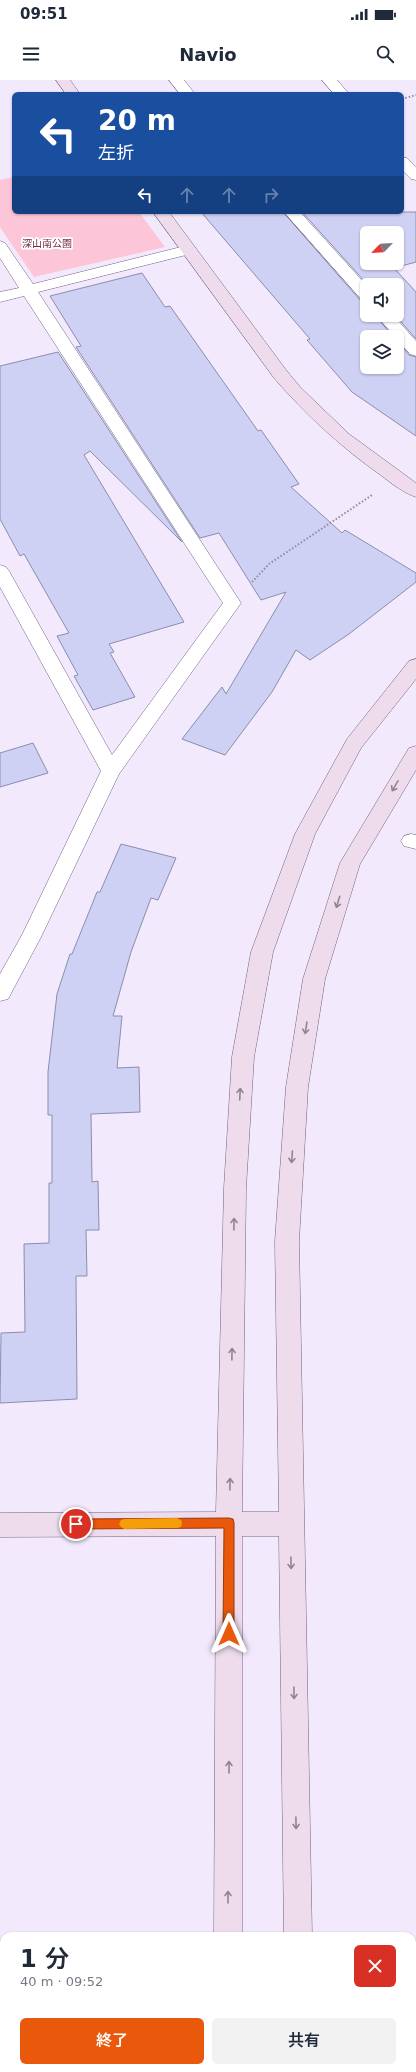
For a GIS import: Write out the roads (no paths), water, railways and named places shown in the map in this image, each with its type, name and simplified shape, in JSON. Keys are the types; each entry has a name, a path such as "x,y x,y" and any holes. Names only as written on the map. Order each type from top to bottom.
{"street":[{"path":"63,80 72,92"},
{"path":"176,80 186,92"},
{"path":"329,80 340,92"},
{"path":"404,163 416,176"},
{"path":"162,214 280,374 299,397 330,428 358,452 396,479 416,491"},
{"path":"294,214 360,288"},
{"path":"0,246 232,603 111,771 30,937 0,993"},
{"path":"0,297 189,250"},
{"path":"390,322 416,351"},
{"path":"0,571 111,771"},
{"path":"228,1932 229,1523 236,1173 243,1057 262,952 309,827 354,744 416,666"},
{"path":"298,1932 290,1524 287,1241 297,1088 313,986 350,863 416,753"},
{"path":"0,1525 229,1523 290,1524"}],"park label":[{"name":"深山南公園","path":"47,243"}]}
